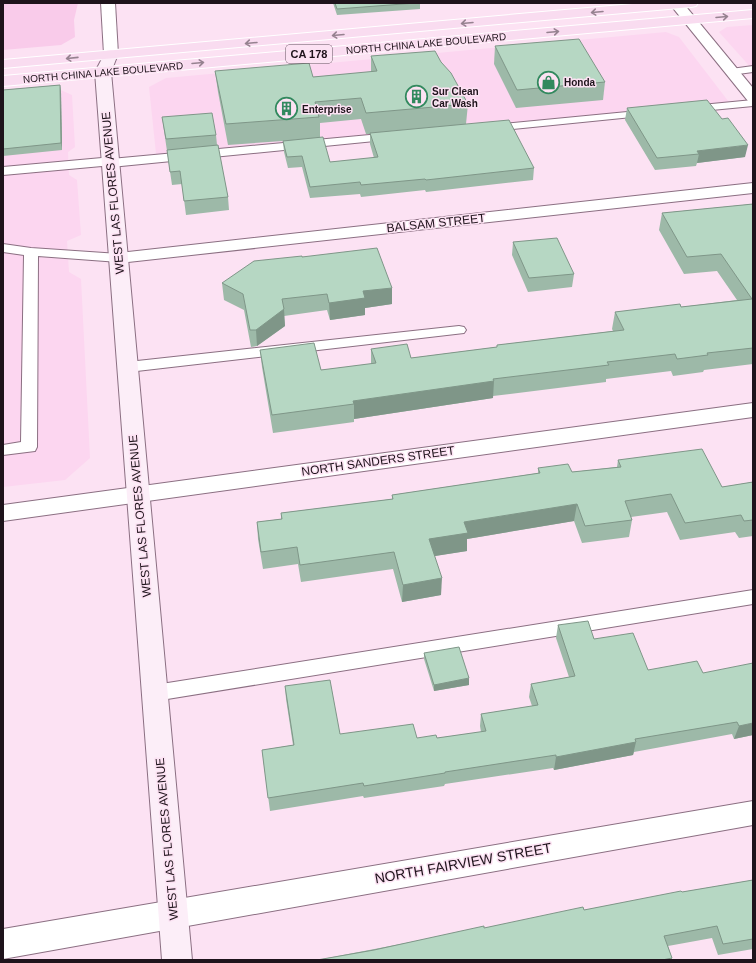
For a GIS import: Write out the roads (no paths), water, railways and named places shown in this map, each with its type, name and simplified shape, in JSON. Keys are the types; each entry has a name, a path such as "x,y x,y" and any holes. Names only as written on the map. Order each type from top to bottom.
{"main road":[{"name":"NORTH CHINA LAKE BOULEVARD","path":"3,81 107,63 682,3"},
{"name":"NORTH CHINA LAKE BOULEVARD","path":"3,64 107,63 690,20 753,14"},
{"name":"WEST LAS FLORES AVENUE","path":"107,63 111,163 177,960"}],"street":[{"path":"107,63 108,3"},
{"path":"682,3 690,20 753,98"},
{"name":"BALSAM STREET","path":"119,258 753,188"},
{"name":"NORTH SANDERS STREET","path":"3,513 753,410"},
{"name":"NORTH FAIRVIEW STREET","path":"3,944 753,813"}],"lane":[{"path":"731,72 753,69"},
{"path":"682,110 753,103"},
{"path":"484,128 658,112"},
{"path":"3,171 102,162 111,163 404,136"},
{"path":"3,248 31,252 119,258"},
{"path":"3,450 29,447 31,252"},
{"path":"128,367 459,330"},
{"path":"155,693 753,597"}],"place":[{"name":"Honda","path":"548,82"},
{"name":"Sur Clean Car Wash","path":"417,97"},
{"name":"Enterprise","path":"287,109"}]}
